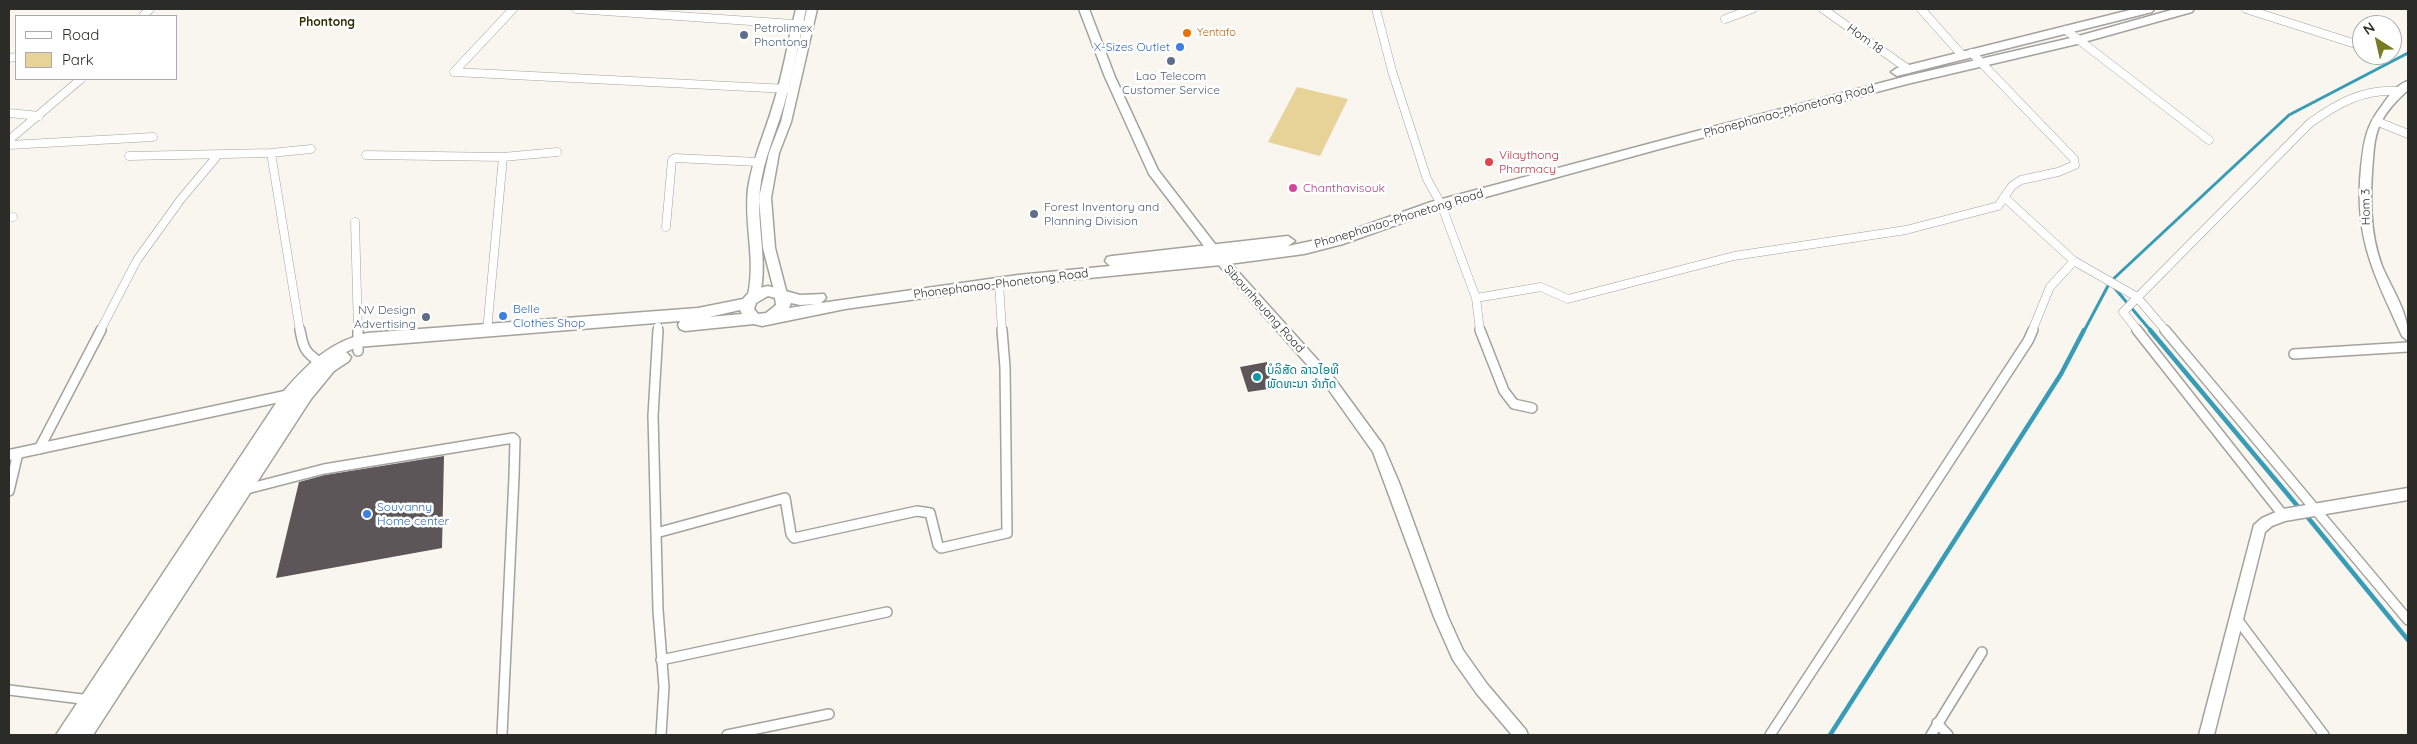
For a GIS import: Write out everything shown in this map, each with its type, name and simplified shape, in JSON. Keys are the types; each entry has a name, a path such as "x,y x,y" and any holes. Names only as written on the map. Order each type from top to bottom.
{"main road":[{"name":"Phonephanao-Phonetong Road","path":"772,317 845,304 999,283 1018,276 1221,260 1312,247 1338,240 1438,200 1682,139 2066,30 2148,9"},
{"name":"Phonephanao-Phonetong Road","path":"782,295 791,299 808,300 1018,276 1307,238 1908,69 2076,40 2172,10 2188,9"},
{"path":"66,735 99,701 309,392 339,359 358,346 658,327 772,317 783,309 785,301 782,295 768,291 751,299 698,314 487,331 358,346 333,352 320,362 289,395 99,701 83,735"},
{"path":"751,299 748,314 755,318"}],"street":[{"path":"513,9 454,72 788,88"},
{"path":"576,9 803,24"},
{"path":"801,9 803,24"},
{"path":"751,299 758,277 752,213 758,162 788,88 803,24 812,9"},
{"name":"Sibounheuang Road","path":"1084,9 1110,77 1153,170 1212,250 1330,382 1378,449 1441,617 1458,655 1482,689 1521,735"},
{"path":"1376,9 1392,71 1427,179 1438,200 1476,298 1480,330 1504,391 1514,404 1532,408"},
{"path":"1725,18 1752,9"},
{"name":"Hom 18","path":"1823,9 1908,69"},
{"path":"1476,298 1544,287 1568,299 1734,256 1906,230 1998,206 2014,184 2028,178 2068,169 2075,165 2075,162 1972,57 1921,9"},
{"path":"2246,9 2352,43"},
{"path":"2066,30 2076,40 2209,140"},
{"path":"9,140 80,80"},
{"name":"Hom 3","path":"2408,84 2398,91 2376,121 2370,136 2364,196 2368,238 2376,265 2408,336"},
{"path":"782,295 769,248 765,198 774,153 786,122 788,88"},
{"path":"2285,515 2125,316 2125,309 2133,297 2310,123 2333,107 2363,92 2379,89 2398,91"},
{"path":"9,112 39,116"},
{"path":"2376,121 2408,134"},
{"path":"9,145 153,137"},
{"path":"129,156 272,153 310,149"},
{"path":"366,155 504,157 508,155 557,152"},
{"path":"272,153 303,347 307,354 320,362"},
{"path":"39,449 137,260 181,200 218,155"},
{"path":"487,331 504,157"},
{"path":"666,227 672,160 675,158 758,162"},
{"path":"2004,198 2078,263 2133,297 2408,620"},
{"path":"355,222 358,346"},
{"path":"1770,735 2028,341 2050,287 2078,263"},
{"path":"656,533 785,498 791,534 794,538 917,511 930,513 938,545 941,548 1007,533 1005,367 999,283"},
{"path":"658,327 653,416 661,660 664,687 661,735"},
{"path":"2294,354 2408,347"},
{"path":"9,491 14,454 309,392"},
{"path":"243,490 324,469 513,438 515,440 510,576 504,646 502,735"},
{"path":"2206,735 2237,619 2248,565 2260,529 2267,522 2285,515 2408,494"},
{"path":"661,660 887,612"},
{"path":"2237,619 2324,735"},
{"path":"1931,735 1982,652"},
{"path":"9,690 99,701"},
{"path":"727,735 829,714"},
{"path":"1937,724 1948,735"}],"green space":[{"path":"1297,87 1348,99 1320,156 1268,142"}],"building":[{"name":"ບໍລິສັດ ລາວໄອທີ ພັດທະນາ ຈຳກັດ","path":"1267,362 1275,388 1248,392 1240,367"},
{"name":"Souvanny Home center","path":"444,456 442,548 276,578 299,482 325,475"}],"waterway":[{"path":"2084,331 2110,282 2289,115 2408,53"},
{"path":"2112,285 2151,331"},
{"path":"1830,735 2061,374 2084,330"},
{"path":"2150,330 2300,509"},
{"path":"2305,514 2408,640"}],"place":[{"name":"Yentafo","path":"1187,33"},
{"name":"Petrolimex Phontong","path":"744,35"},
{"name":"X-Sizes Outlet","path":"1180,47"},
{"name":"Lao Telecom Customer Service","path":"1171,61"},
{"name":"Vilaythong Pharmacy","path":"1489,162"},
{"name":"Chanthavisouk","path":"1293,188"},
{"name":"Forest Inventory and Planning Division","path":"1034,214"},
{"name":"Belle Clothes Shop","path":"503,316"},
{"name":"NV Design Advertising","path":"426,317"},
{"name":"ບໍລິສັດ ລາວໄອທີ ພັດທະນາ ຈຳກັດ","path":"1257,377"},
{"name":"Souvanny Home center","path":"367,514"}],"district":[{"name":"Phontong","path":"327,22"}]}
